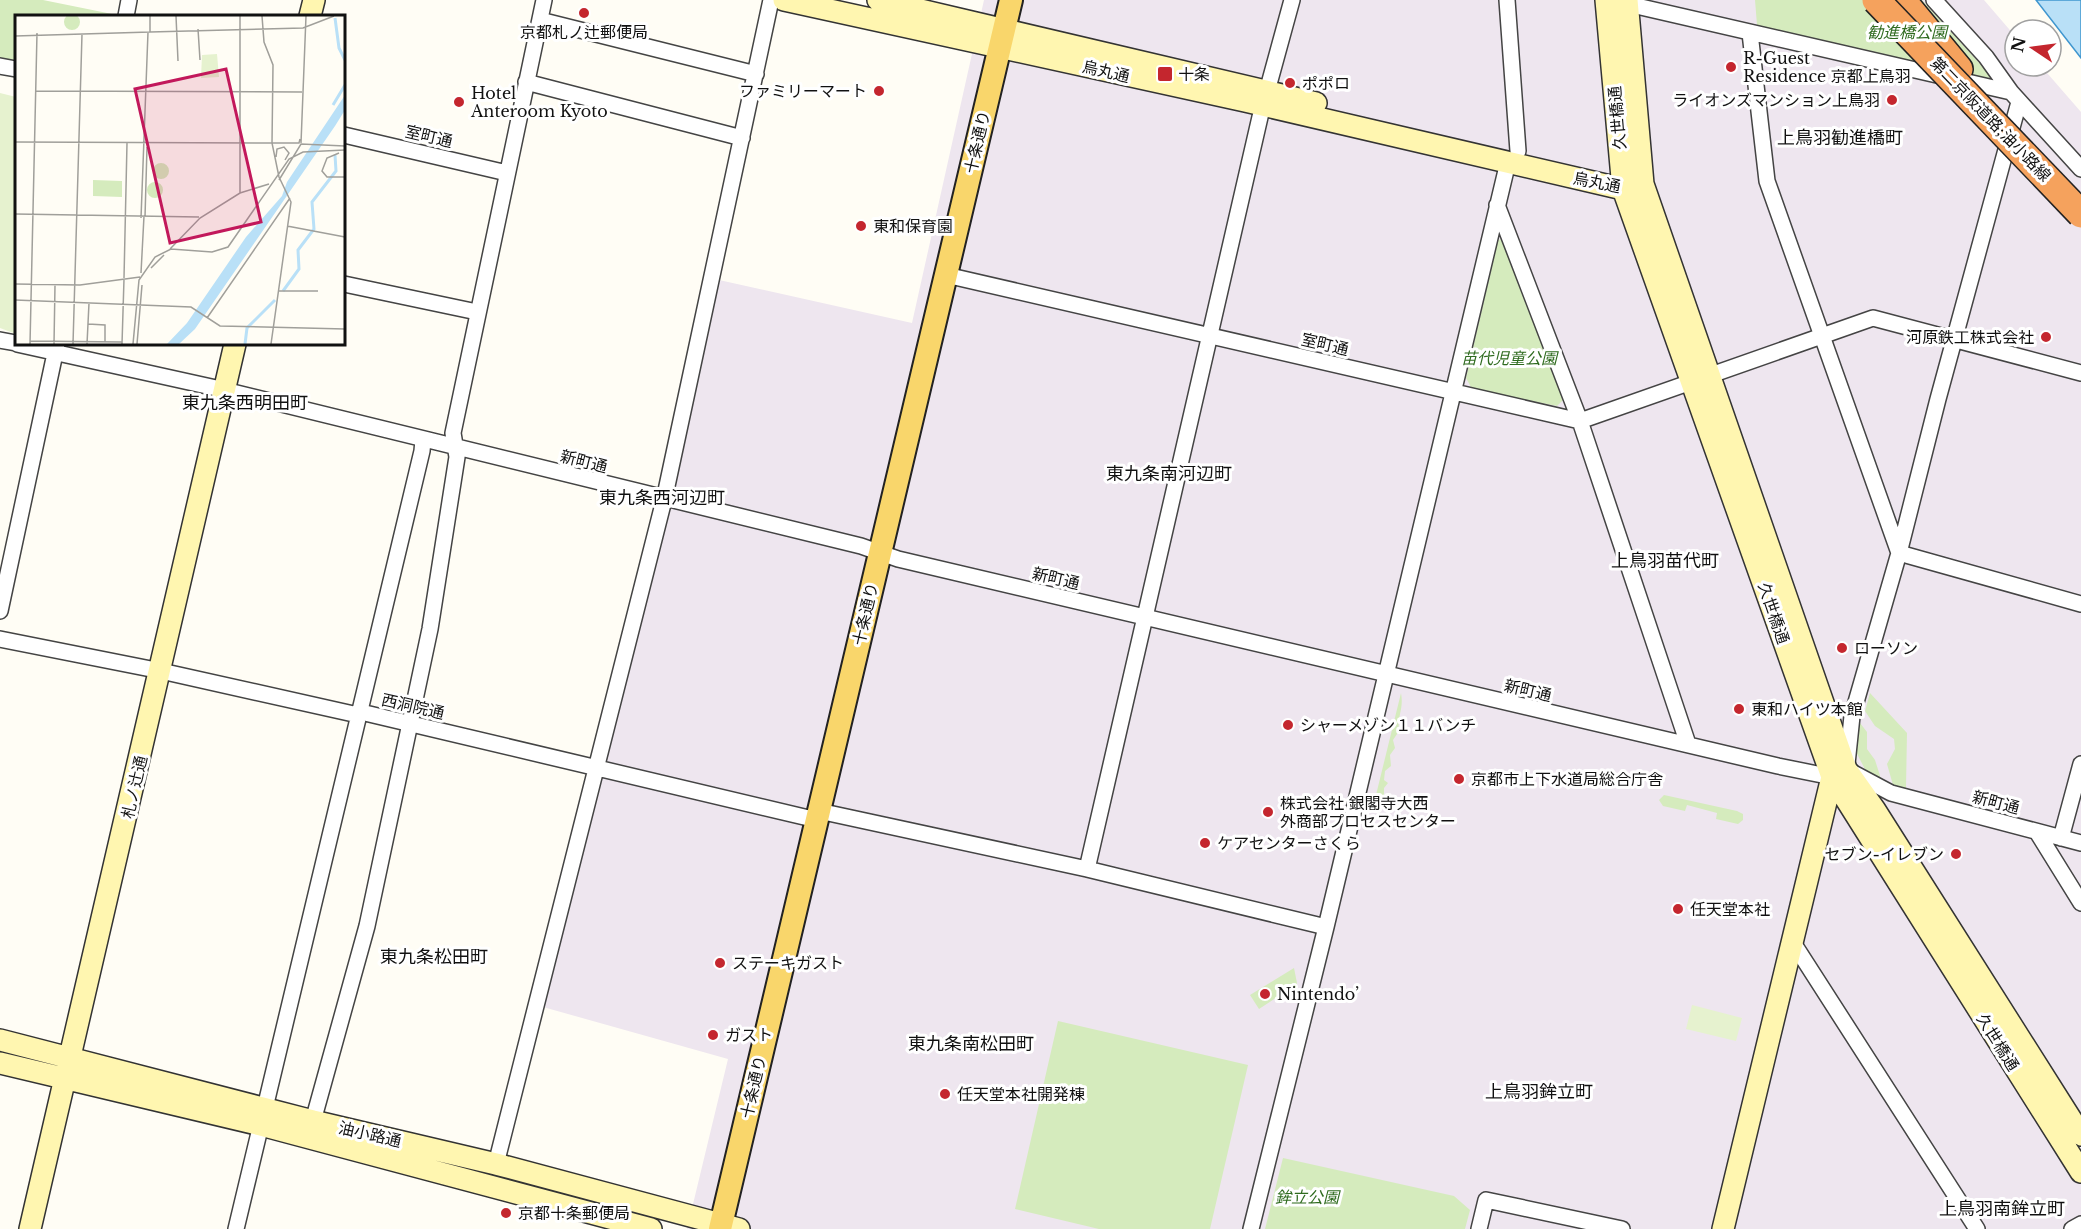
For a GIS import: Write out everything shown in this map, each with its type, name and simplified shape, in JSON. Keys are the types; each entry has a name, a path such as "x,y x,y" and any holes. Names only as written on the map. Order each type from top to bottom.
{"highway":[{"name":"第二京阪道路;油小路線","path":"1876,0 2081,214"},
{"name":"第二京阪道路;油小路線","path":"1889,0 1959,69 2081,203"},
{"path":"1902,0 1959,69"}],"main road":[{"name":"十条通り","path":"727,1228 818,816 1011,0"}],"street":[{"path":"126,15 129,0"},
{"path":"310,15 314,0"},
{"path":"313,1121 367,926 430,629 457,457 453,433 544,0"},
{"path":"496,1164 663,500 771,0"},
{"name":"烏丸通","path":"784,0 1002,39 1629,182"},
{"name":"烏丸通","path":"878,0 1002,39"},
{"path":"1087,869 1265,99 1292,0"},
{"path":"1251,1229 1455,393 1497,205 1513,157 1507,0"},
{"path":"1934,0 1986,57 2015,97 2081,169"},
{"path":"1618,1 2015,97"},
{"name":"久世橋通","path":"1618,1 1629,182 1839,773 1875,810 2081,1172"},
{"path":"540,20 756,74"},
{"path":"1750,33 1767,181 1899,553"},
{"path":"0,66 15,69"},
{"path":"526,82 742,138"},
{"path":"1723,1229 1792,941 1839,773 1851,716 1899,553 2015,97"},
{"name":"室町通","path":"345,135 507,173"},
{"path":"1497,205 1580,421 1688,744"},
{"name":"室町通","path":"946,275 1580,421"},
{"path":"345,284 477,312"},
{"path":"1580,421 1873,318 2081,373"},
{"name":"新町通","path":"0,340 15,343"},
{"name":"新町通","path":"36,345 56,347 225,392 1386,676 1688,744 1839,773 1891,793 2081,843"},
{"name":"札ノ辻通","path":"30,1229 235,345"},
{"path":"0,610 56,347"},
{"path":"236,1229 423,440"},
{"path":"1899,553 2081,604"},
{"name":"西洞院通","path":"0,639 161,671 358,715 365,713 818,816 1087,869 1326,927"},
{"path":"2061,838 2081,764"},
{"path":"2037,832 2081,903"},
{"path":"1792,941 1977,1229"},
{"name":"久世橋通","path":"1988,1008 2081,1135"},
{"name":"油小路通","path":"0,1040 70,1058 651,1229"},
{"name":"油小路通","path":"0,1064 65,1081 263,1116 313,1121 496,1164 727,1228"},
{"path":"1479,1229 1486,1200 1623,1229"},
{"path":"2072,1229 2081,1224"}],"shaded area":[{"path":"984,0 1984,0 2003,22 2003,78 2051,78 2081,112 2081,1229 687,1229 728,1059 543,1007 719,280 912,323"}],"green space":[{"path":"0,0 43,0 117,15 15,15 15,61 0,58"},
{"name":"勧進橋公園","path":"1755,0 1922,0 1991,76 1987,81 1762,34 1757,25"},
{"path":"0,93 15,97 15,334 0,328"},
{"name":"苗代児童公園","path":"1506,238 1564,399 1557,406 1472,389 1466,378 1498,240"},
{"path":"1401,693 1399,731 1393,740 1395,748 1390,755 1391,766 1385,771 1384,780 1388,783 1384,788 1384,795 1376,795"},
{"path":"1870,693 1907,733 1906,788 1893,785 1887,764 1895,749 1894,739 1875,726 1865,711"},
{"path":"1860,723 1867,732 1867,749 1875,760 1882,782 1869,777 1854,748"},
{"path":"1664,795 1737,811 1743,814 1743,820 1738,824 1716,819 1717,813 1687,805 1685,811 1663,806 1659,800"},
{"path":"1294,968 1297,983 1294,997 1279,996 1259,1009 1250,995"},
{"path":"1692,1005 1742,1018 1736,1041 1686,1029"},
{"path":"1058,1021 1248,1065 1210,1229 1099,1229 1015,1209"},
{"name":"鉾立公園","path":"1283,1158 1454,1196 1470,1210 1465,1229 1265,1229"}],"water":[{"path":"2036,0 2081,0 2081,58 2063,35 2063,18 2050,18"}],"place":[{"name":"京都札ノ辻郵便局","path":"584,13"},
{"name":"R-Guest Residence 京都上鳥羽","path":"1731,67"},
{"name":"十条","path":"1165,74"},
{"name":"ポポロ","path":"1290,83"},
{"name":"ファミリーマート","path":"879,91"},
{"name":"ライオンズマンション上鳥羽","path":"1892,100"},
{"name":"Hotel Anteroom Kyoto","path":"459,102"},
{"name":"東和保育園","path":"861,226"},
{"name":"河原鉄工株式会社","path":"2046,337"},
{"name":"ローソン","path":"1842,648"},
{"name":"東和ハイツ本館","path":"1739,709"},
{"name":"シャーメゾン１１バンチ","path":"1288,725"},
{"name":"京都市上下水道局総合庁舎","path":"1459,779"},
{"name":"株式会社 銀閣寺大西 外商部プロセスセンター","path":"1268,812"},
{"name":"ケアセンターさくら","path":"1205,843"},
{"name":"セブン-イレブン","path":"1956,854"},
{"name":"任天堂本社","path":"1678,909"},
{"name":"ステーキガスト","path":"720,963"},
{"name":"Nintendo’","path":"1265,994"},
{"name":"ガスト","path":"713,1035"},
{"name":"任天堂本社開発棟","path":"945,1094"},
{"name":"京都十条郵便局","path":"506,1213"}],"district":[{"name":"上鳥羽勧進橋町","path":"1840,138"},
{"name":"東九条西明田町","path":"245,403"},
{"name":"東九条南河辺町","path":"1169,474"},
{"name":"東九条西河辺町","path":"662,498"},
{"name":"上鳥羽苗代町","path":"1665,561"},
{"name":"東九条松田町","path":"434,957"},
{"name":"東九条南松田町","path":"971,1044"},
{"name":"上鳥羽鉾立町","path":"1539,1092"},
{"name":"上鳥羽南鉾立町","path":"2002,1209"}]}
